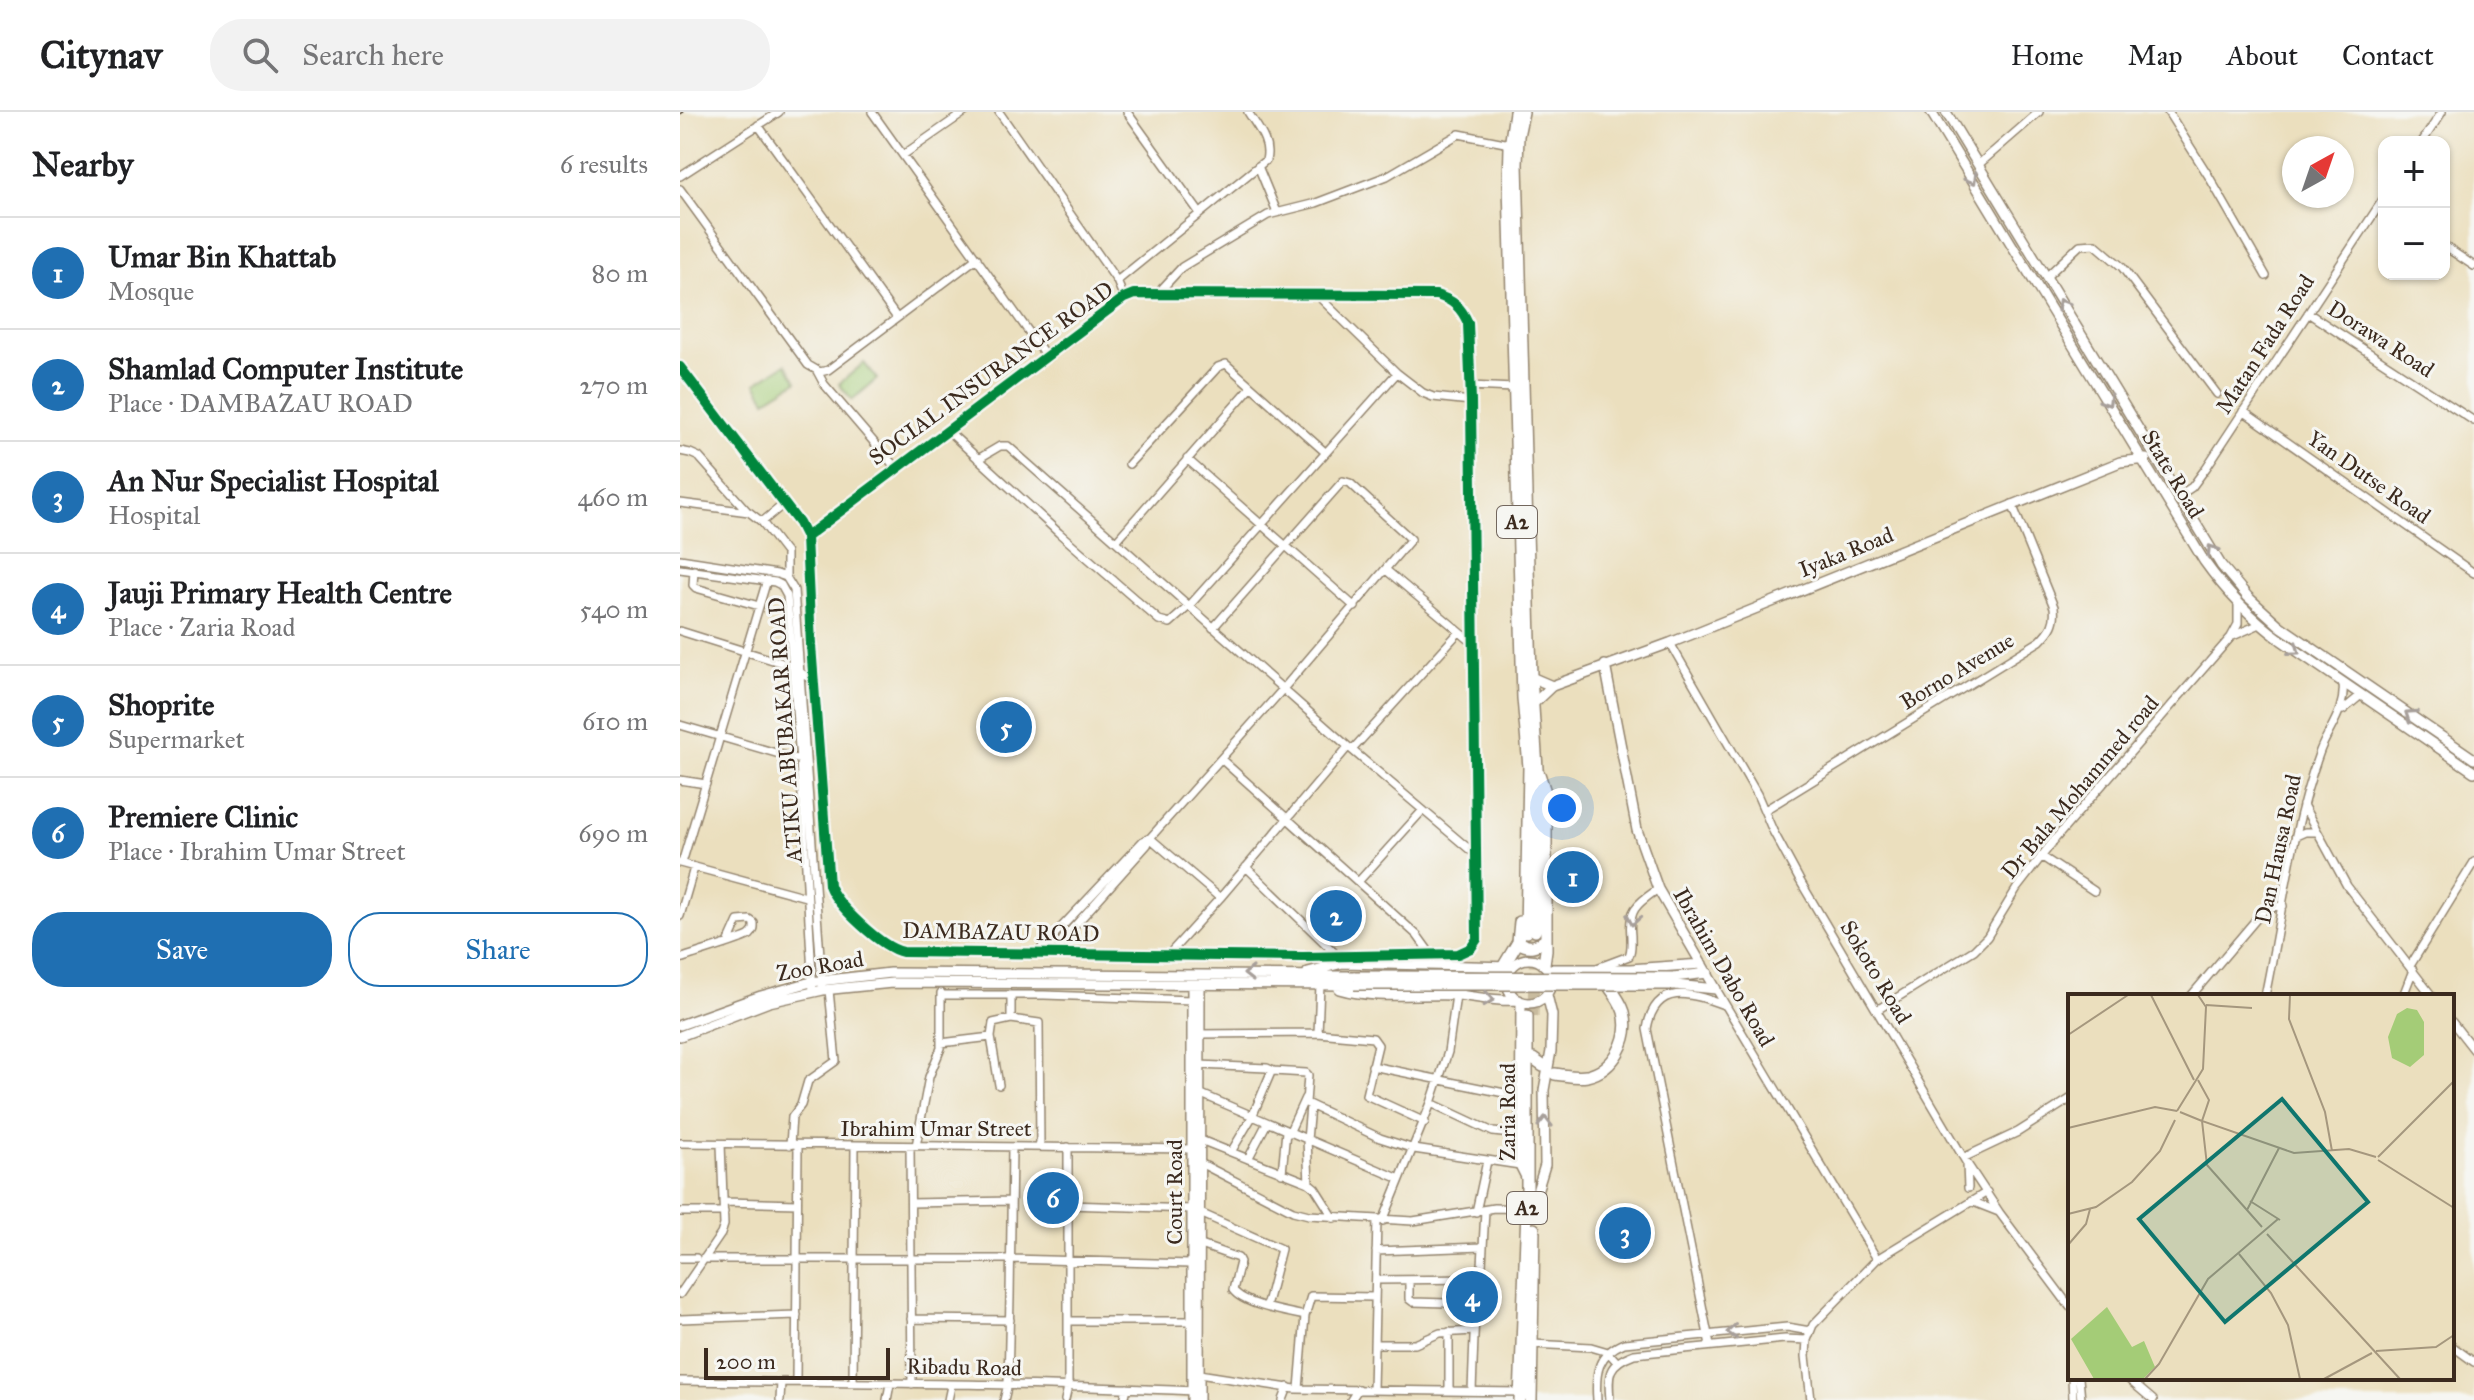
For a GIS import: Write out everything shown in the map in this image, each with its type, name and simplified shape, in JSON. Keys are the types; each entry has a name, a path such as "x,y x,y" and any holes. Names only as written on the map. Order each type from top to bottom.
{"highway":[{"name":"A2","path":"1515,112 1509,183 1522,683 1533,768"},
{"name":"A2","path":"1523,112 1517,164 1533,768 1526,935"},
{"path":"1533,768 1546,795 1546,966"},
{"path":"1526,935 1530,947 1538,946 1546,939"},
{"path":"1507,967 1526,935"},
{"path":"1555,1074 1587,1076 1606,1067 1621,1048 1626,1032 1624,1013 1608,985"},
{"name":"Zaria Road","path":"1520,1396 1531,1204 1538,1063 1530,1016 1527,1179 1531,1204 1531,1400"}],"main road":[{"name":"State Road","path":"1931,112 2204,561 2238,603 2260,624 2474,772"},
{"name":"State Road","path":"1946,112 2221,565 2262,611 2297,638 2474,759"},
{"path":"2120,462 2145,443"},
{"name":"Iyaka Road","path":"1552,686 1670,643 2120,462 2143,461 2153,455"},
{"name":"Ibrahim Dabo Road","path":"1605,665 1637,830 1658,889 1716,989"},
{"path":"1531,677 1552,686 1532,705"},
{"path":"1296,975 1343,963 1507,967 1518,961 1536,959 1546,966 1552,979 1547,995 1552,1015 1551,1051 1544,1090 1545,1165 1531,1204"},
{"path":"1546,966 1705,968"},
{"path":"1507,967 1509,989 1520,1001 1520,1165 1527,1179"},
{"path":"1354,981 1608,985 1674,981 1705,968"},
{"name":"Zoo Road","path":"680,1025 761,996 890,973 1296,975 1354,981"},
{"path":"1354,981 1674,981 1716,989"},
{"name":"Zoo Road","path":"680,1036 769,1002 819,987 941,983 1044,990 1120,984 1324,985 1354,981"},
{"name":"Court Road","path":"1196,985 1192,1000 1198,1162 1191,1264 1196,1396"},
{"name":"Court Road","path":"1196,985 1199,1034 1195,1211 1199,1374 1196,1396"},
{"path":"1324,985 1359,993 1456,995 1532,1003 1547,995"}],"street":[{"path":"680,176 779,112"},
{"path":"872,112 1046,356"},
{"path":"903,155 965,112"},
{"path":"999,112 1117,281 1124,298"},
{"path":"1127,112 1199,212"},
{"path":"1117,281 1266,160 1267,146 1248,112"},
{"path":"1978,165 2039,112"},
{"path":"2168,112 2266,276"},
{"path":"2426,136 2442,112"},
{"path":"758,125 897,318"},
{"path":"1158,293 1192,260 1277,212 1316,203 1387,176 1459,134 1510,144"},
{"path":"1258,166 1277,212"},
{"path":"680,189 808,365 817,371 824,384 896,468"},
{"name":"Matan Fada Road","path":"2168,502 2198,479 2380,208"},
{"path":"2046,277 2080,245 2095,244 2104,250 2138,287 2217,394"},
{"path":"2450,250 2474,266"},
{"path":"817,371 828,370 977,258"},
{"name":"SOCIAL INSURANCE ROAD","path":"806,537 1124,298 1134,294 1436,295 1456,303 1468,323 1470,386"},
{"path":"1316,294 1412,386 1433,397 1471,401"},
{"name":"Dorawa Road","path":"2308,313 2474,421"},
{"path":"1129,464 1222,365 1230,366 1325,452"},
{"name":"DAMBAZAU ROAD","path":"680,367 785,503 806,537 829,885 836,900 888,947 903,952 1057,955 1277,957 1458,954 1471,948 1477,939 1476,855"},
{"path":"947,430 1159,620 1170,623 1189,606 1397,373"},
{"path":"1476,855 1470,386 1514,388"},
{"path":"1116,541 1251,387"},
{"name":"Yan Dutse Road","path":"2243,411 2474,573"},
{"path":"978,459 1000,446 1008,446 1476,855"},
{"path":"680,451 699,457 762,522 786,553 786,577"},
{"path":"1187,459 1355,607"},
{"path":"1057,955 1063,939 1411,539 1346,481 1284,545 1213,628"},
{"path":"680,503 749,512"},
{"path":"762,522 785,503"},
{"name":"Borno Avenue","path":"1765,810 2040,641 2051,630 2055,619 2054,607 2012,504"},
{"name":"ATIKU ABUBAKAR ROAD","path":"680,559 768,571 786,577 794,590 802,672 819,987"},
{"path":"680,569 767,580 781,585 787,596 800,760 806,897 819,987 836,1061 808,1081 801,1105 792,1117 799,1259 796,1382"},
{"path":"694,570 693,585 696,588 759,606"},
{"path":"1386,570 1473,643"},
{"path":"767,580 681,863 806,897"},
{"path":"2231,637 2238,624 2238,603"},
{"path":"2231,637 2260,624"},
{"path":"680,631 792,666 814,682"},
{"path":"1169,954 1350,748 1459,632"},
{"name":"Dr Bala Mohammed road","path":"1877,1010 1974,950 1987,937 2041,856 2231,637"},
{"name":"Sokoto Road","path":"1670,643 1765,810 1799,879 1966,1159 1999,1212 2068,1304"},
{"name":"Dan Hausa Road","path":"2265,994 2303,805 2320,750 2339,715 2344,699 2343,683"},
{"name":"Dan Hausa Road","path":"2339,715 2361,695"},
{"path":"680,725 800,760"},
{"path":"1221,759 1417,935 1430,953"},
{"path":"680,780 706,784"},
{"path":"2303,805 2347,886 2430,994"},
{"path":"1358,882 1423,810"},
{"path":"2296,836 2317,832"},
{"path":"1150,838 1220,898"},
{"path":"1036,954 1143,841 1150,838"},
{"path":"812,840 826,840"},
{"path":"2041,856 2094,891"},
{"path":"2404,994 2411,968 2474,862"},
{"path":"1246,867 1337,955"},
{"path":"680,916 694,868"},
{"path":"1595,969 1629,956 1632,951 1630,922 1634,908 1658,889"},
{"path":"2193,994 2264,910 2283,906"},
{"path":"680,959 729,941"},
{"path":"912,1384 913,1146 929,1077 941,1043 941,983"},
{"path":"1120,984 1120,998"},
{"path":"1318,1033 1324,985"},
{"name":"Ibrahim Dabo Road","path":"1716,989 1877,1259"},
{"path":"941,995 1011,995 1044,990 1120,998 1192,1000"},
{"path":"1710,1345 1647,1029 1652,1010 1658,1002 1673,994 1701,997 1724,1005"},
{"path":"1011,995 1011,1019"},
{"path":"1378,1400 1374,1344 1376,1251 1380,1221 1425,1122 1448,1052 1456,995"},
{"path":"999,1085 991,1037 993,1023 1011,1019 1037,1022 1040,1025 1040,1147"},
{"path":"2454,1025 2474,1050"},
{"path":"1199,1034 1318,1033 1375,1040 1378,1045 1366,1095 1425,1122"},
{"path":"941,1043 991,1037"},
{"path":"1199,1065 1307,1073 1306,1103 1380,1138 1414,1149 1520,1165"},
{"path":"1372,1066 1519,1096"},
{"path":"1231,1152 1252,1117 1272,1070"},
{"path":"1199,1093 1400,1179"},
{"path":"1282,1173 1288,1132 1306,1095"},
{"path":"1968,1188 1966,1159 2018,1132 2068,1100"},
{"path":"1431,1103 1493,1132 1520,1135"},
{"path":"1309,1183 1307,1140 1310,1106"},
{"path":"1248,1159 1267,1123"},
{"name":"Ibrahim Umar Street","path":"680,1143 1196,1146"},
{"path":"680,1294 700,1258 721,1234 724,1202 721,1144"},
{"path":"853,1383 855,1146"},
{"path":"1196,1146 1231,1152 1309,1183 1334,1218"},
{"path":"1004,1400 1008,1384 1012,1147"},
{"path":"1065,1400 1068,1387 1068,1147"},
{"path":"1469,1400 1475,1311 1484,1299 1480,1211 1487,1161"},
{"path":"1198,1162 1293,1211 1334,1218 1413,1221 1531,1204"},
{"path":"1811,1400 1806,1356 1810,1331 1877,1259 1987,1192"},
{"path":"911,1203 1011,1201"},
{"path":"1971,1201 1999,1212"},
{"path":"724,1202 797,1204"},
{"path":"1068,1205 1195,1211 1281,1249 1266,1307"},
{"path":"680,1212 724,1212"},
{"path":"1198,1244 1238,1258 1240,1262 1234,1292 1240,1297 1305,1316"},
{"path":"1376,1251 1482,1247"},
{"path":"680,1258 1011,1259 1191,1264"},
{"path":"1376,1280 1483,1279"},
{"path":"1409,1280 1409,1299 1413,1302 1480,1304"},
{"path":"1303,1400 1305,1316 1311,1296 1375,1297"},
{"path":"680,1319 797,1315"},
{"path":"911,1319 1010,1320"},
{"path":"1068,1321 1191,1321"},
{"path":"1597,1400 1600,1363 1608,1352 1624,1343 1787,1327 1810,1331"},
{"path":"1374,1344 1415,1344 1440,1333 1474,1331"},
{"path":"1449,1332 1452,1400"},
{"path":"1610,1400 1608,1377 1617,1362 1634,1354 1710,1345 1807,1340"},
{"path":"1532,1344 1576,1345 1608,1352 1617,1362"},
{"path":"2454,1347 2474,1362"},
{"path":"1199,1374 1302,1389 1452,1390 1520,1396"},
{"path":"2072,1380 2073,1400"},
{"path":"2079,1380 2081,1400"},
{"path":"2129,1380 2153,1400"},
{"name":"Ribadu Road","path":"680,1381 951,1386 1008,1384 1127,1388 1196,1396"},
{"path":"780,1400 781,1382"},
{"path":"887,1400 890,1384"},
{"path":"948,1400 951,1386"},
{"path":"1283,1400 1288,1387"},
{"path":"1124,1400 1127,1388"},
{"path":"1351,1400 1358,1389"},
{"path":"1415,1400 1419,1390"}],"green space":[{"path":"864,363 877,379 852,400 839,384"},
{"path":"786,364 797,381 766,400 756,383"}],"tunnel":[{"path":"1533,1016 1535,931"},
{"path":"1526,937 1526,984"}],"cycle path":[{"path":"680,367 799,523 806,537 829,885 850,914 884,943 903,952 1303,957 1458,954 1471,948 1477,939 1468,323 1452,302 1436,295 1134,294 1124,298 806,537"}],"place":[{"name":"Shoprite","path":"1006,727"},
{"name":"Umar Bin Khattab","path":"1573,877"},
{"name":"Shamlad Computer Institute","path":"1336,916"},
{"name":"Premiere Clinic","path":"1053,1198"},
{"name":"An Nur Specialist Hospital","path":"1625,1233"},
{"name":"Jauji Primary Health Centre","path":"1472,1297"}]}
